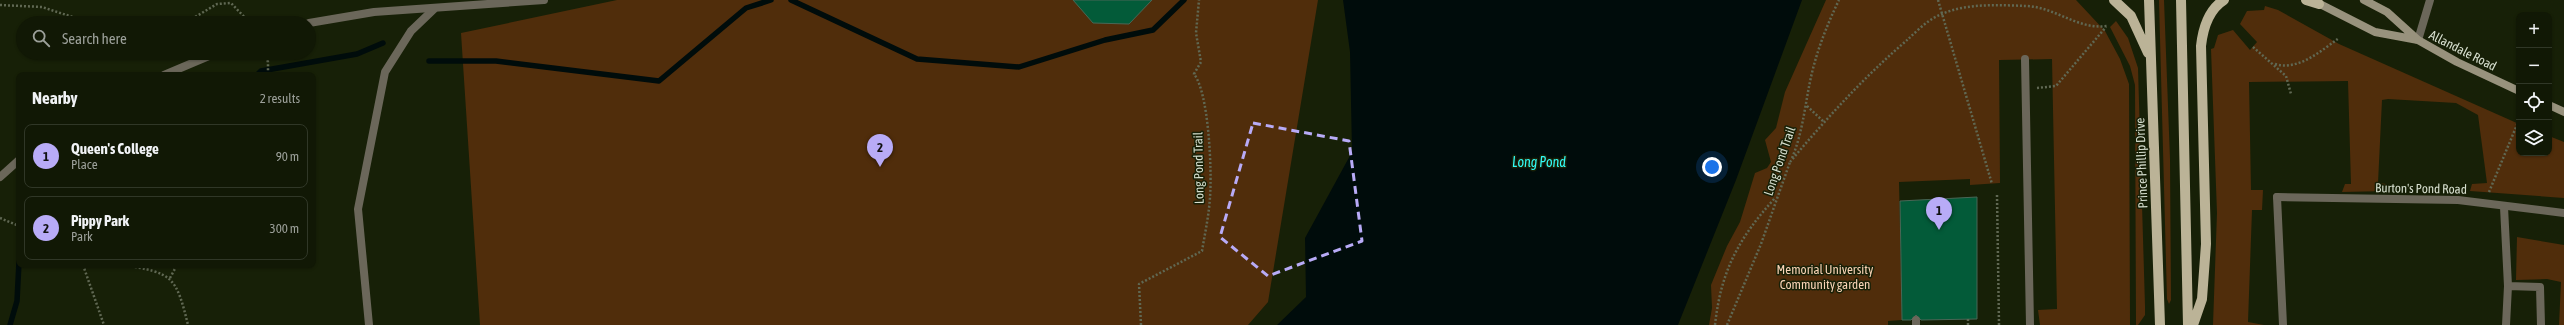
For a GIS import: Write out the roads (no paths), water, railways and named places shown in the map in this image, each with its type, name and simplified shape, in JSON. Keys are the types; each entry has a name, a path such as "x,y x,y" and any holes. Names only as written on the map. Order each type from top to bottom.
{"main road":[{"path":"2114,0 2131,16 2151,60"},
{"name":"Prince Phillip Drive","path":"2149,0 2160,325"},
{"path":"2181,0 2188,325"},
{"path":"2194,325 2202,299 2206,244 2201,46 2205,23 2210,13 2224,0"},
{"path":"2306,0 2315,2"},
{"name":"Allandale Road","path":"2364,0 2387,12 2418,40 2457,62 2516,90"},
{"name":"Allandale Road","path":"2315,2 2374,32 2418,40"},
{"path":"2552,106 2564,112"}],"street":[{"path":"316,22 374,12 434,9 544,0"},
{"path":"2418,40 2430,0"},
{"path":"369,325 358,209 385,72 411,31 434,9"},
{"path":"2025,59 2030,325"},
{"path":"171,72 199,60"},
{"path":"0,177 16,163"},
{"name":"Burton's Pond Road","path":"2282,325 2283,308 2277,197 2458,200 2487,202 2504,207 2564,213"},
{"path":"2504,207 2508,286 2506,325"},
{"path":"2508,286 2540,287 2541,325"}],"water":[{"name":"Long Pond","path":"1343,0 1802,0 1736,180 1678,325 1277,325 1306,297 1305,238 1352,152 1350,52"}],"waterway":[{"path":"429,61 496,61 659,81 746,8 771,0"},
{"path":"791,0 917,59 1019,67 1105,40 1153,30 1184,0"},
{"path":"260,72 357,54 383,43"},
{"path":"10,325 17,301 19,268"}],"place":[{"name":"Pippy Park","path":"880,167"},
{"name":"Queen's College","path":"1939,230"}],"park label":[{"name":"Memorial University Community garden","path":"1825,276"}]}
